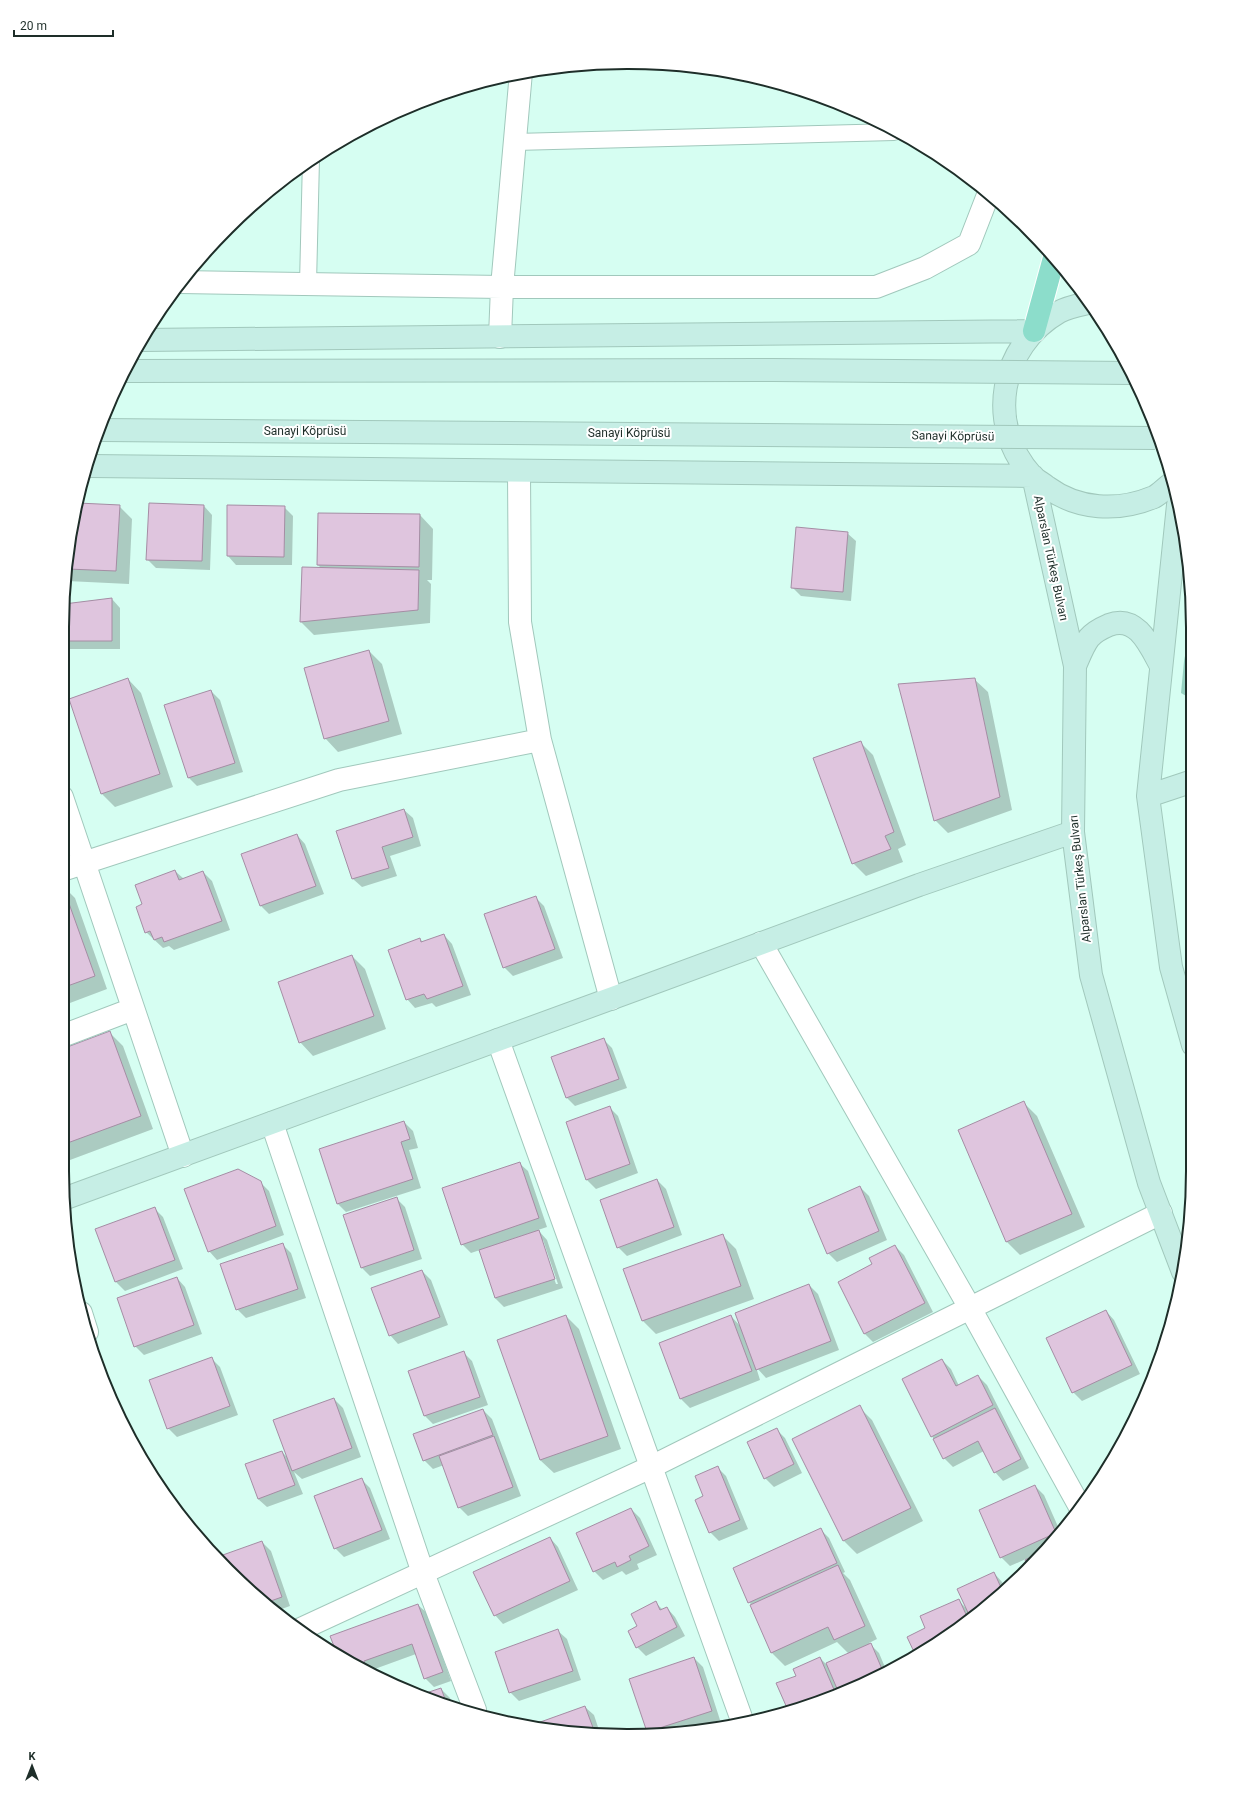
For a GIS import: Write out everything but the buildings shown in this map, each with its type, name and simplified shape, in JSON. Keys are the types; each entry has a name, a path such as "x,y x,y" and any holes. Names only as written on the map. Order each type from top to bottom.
{"main road":[{"path":"1034,331 1052,265"},
{"path":"1083,305 1060,312 1034,331 1015,357 1004,388 1004,420 1014,450 1033,476 1059,496 1090,506 1123,506 1154,496 1168,486"},
{"path":"149,340 1034,331"},
{"path":"132,371 773,370 1124,373"},
{"name":"Sanayi Köprüsü","path":"106,430 1152,438"},
{"path":"93,466 519,472 1033,476"},
{"name":"Alparslan Türkeş Bulvarı","path":"1033,476 1075,666 1073,832 1090,975 1149,1183 1178,1259"},
{"path":"1176,525 1148,796 1171,967 1186,1020"},
{"path":"1075,666 1089,638 1100,629 1118,622 1133,626 1148,640 1161,666"},
{"path":"1148,796 1186,783"},
{"path":"70,1197 919,885 1073,832"}],"street":[{"path":"500,337 502,287 520,80"},
{"path":"189,282 502,287 876,287 925,268 969,244 986,200"},
{"path":"519,472 520,622 540,740 611,999"},
{"path":"69,868 339,780 540,740"},
{"path":"69,818 183,1156"},
{"path":"761,943 970,1308 1077,1502"},
{"path":"69,1033 133,1009"},
{"path":"498,1040 741,1717"},
{"path":"272,1123 423,1573 474,1707"},
{"path":"306,1627 651,1467 1161,1214"}],"lane":[{"path":"515,142 885,132"},
{"path":"308,284 311,167"}],"green space":[{"path":"1186,651 1186,696 1181,693"}]}
